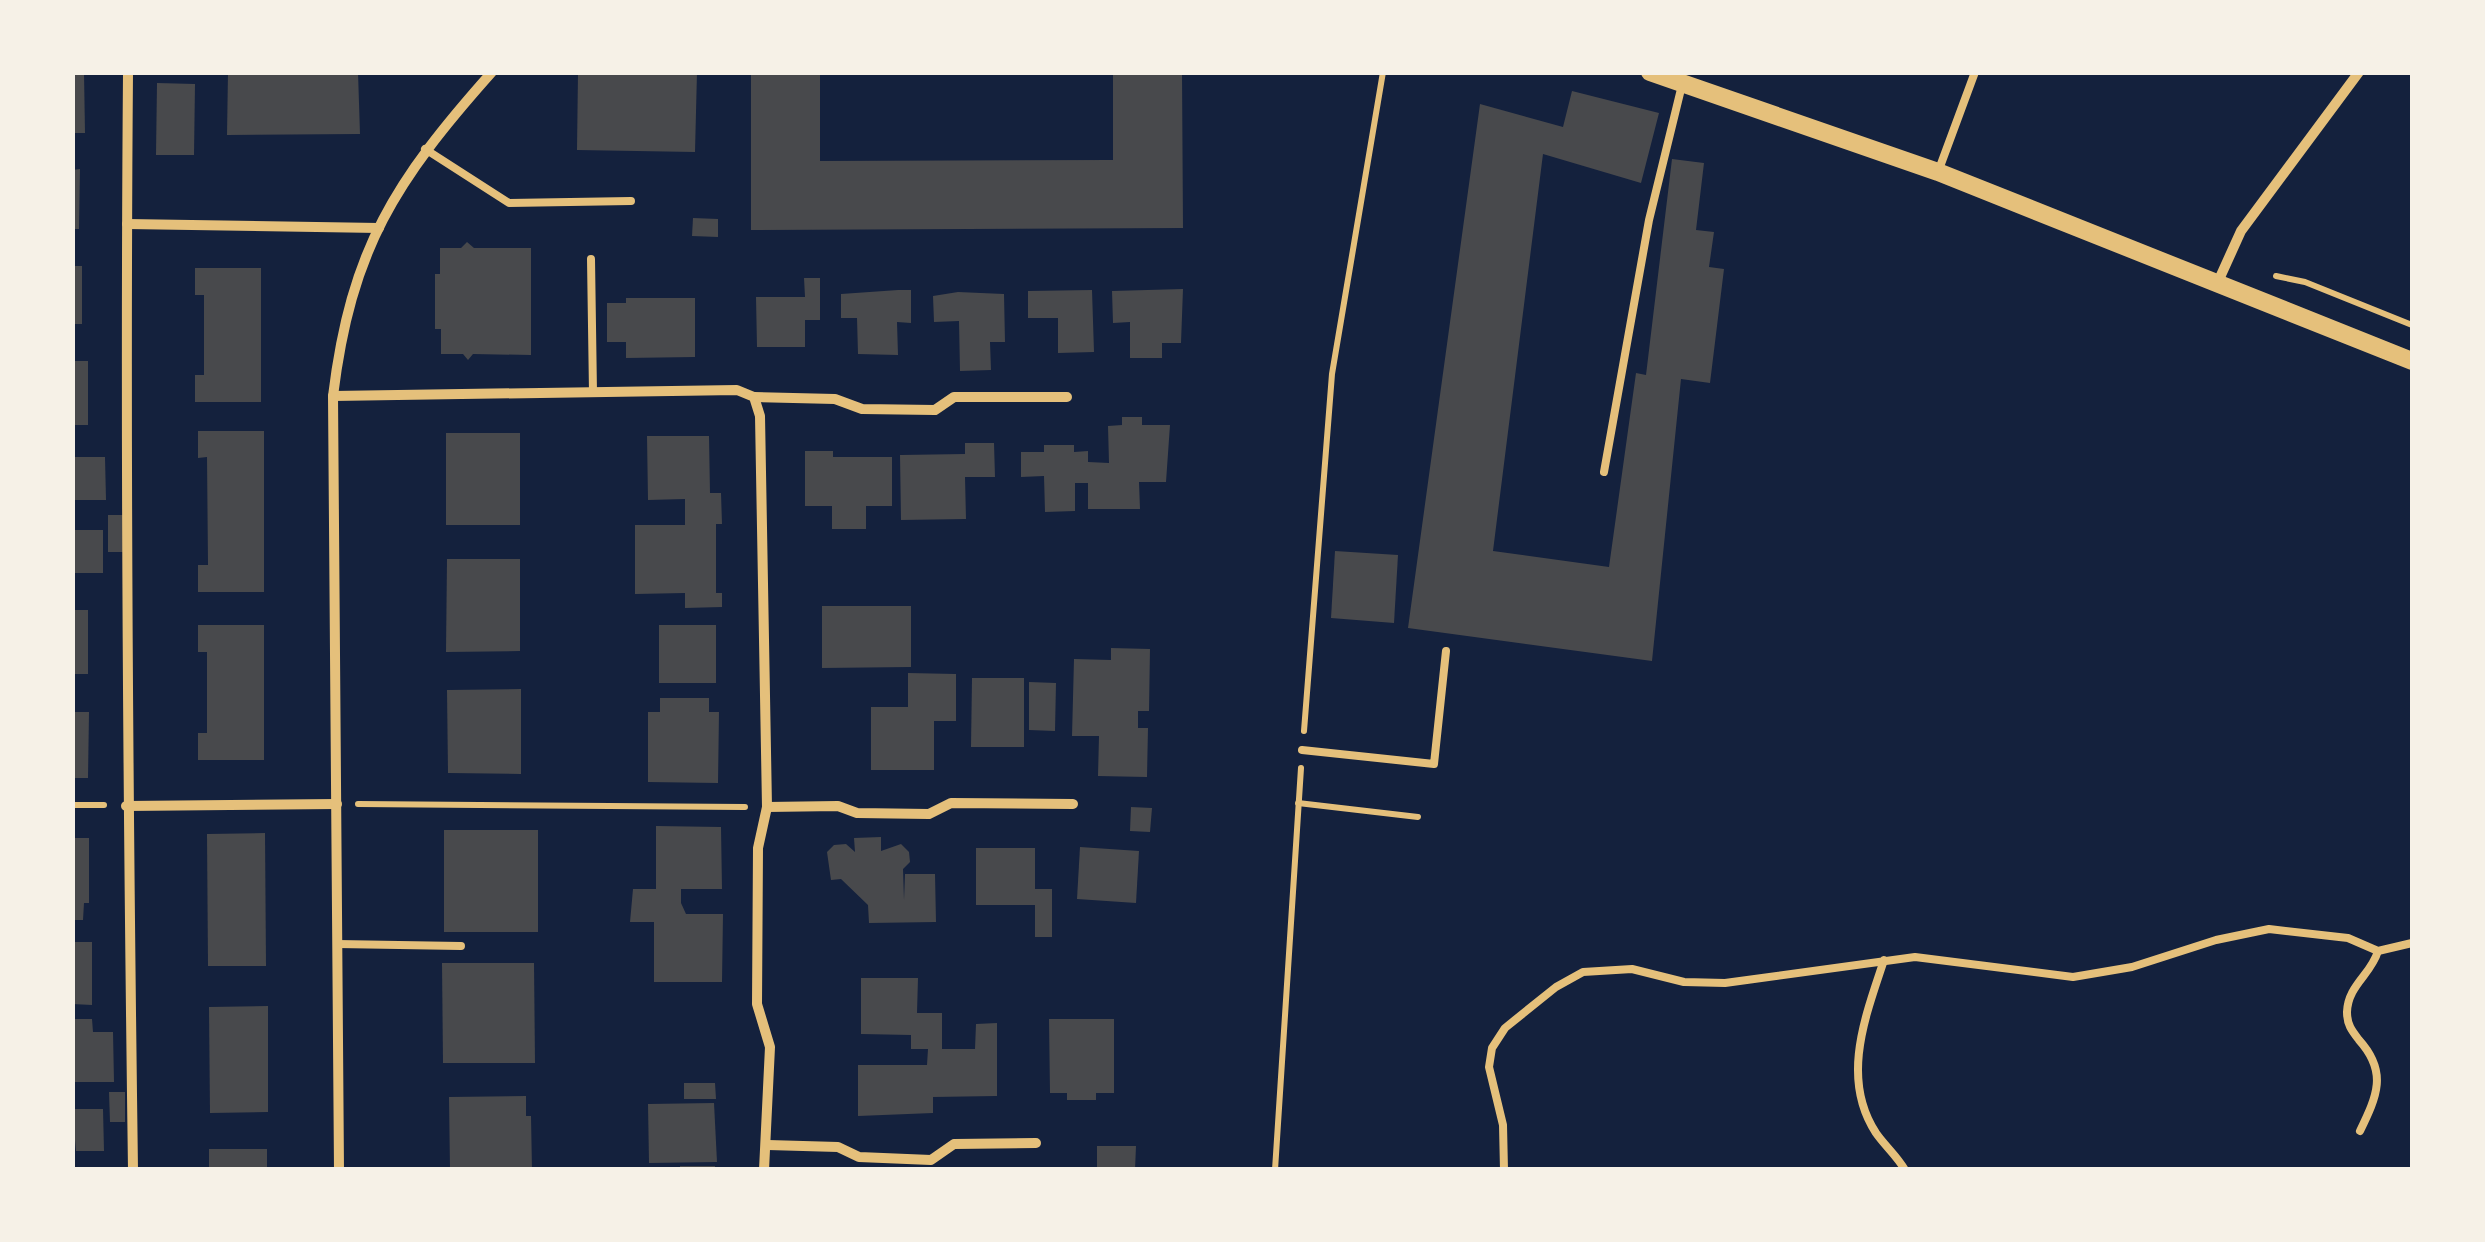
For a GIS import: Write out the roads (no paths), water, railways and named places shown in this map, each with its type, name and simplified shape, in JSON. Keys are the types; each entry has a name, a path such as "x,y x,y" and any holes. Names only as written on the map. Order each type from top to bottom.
{"street":[{"path":"339,1170 333,396 342,323 379,228 424,149 492,72"},
{"path":"1650,72 1938,172 2412,360"},
{"path":"2217,284 2241,231 2359,72"},
{"path":"128,73 130,587 126,806 132,1170"},
{"path":"127,224 379,228"},
{"path":"333,396 737,390 754,397 835,399 862,409 935,410 954,397 1067,396"},
{"path":"754,397 760,416 767,807 758,848 756,1004 770,1047 764,1170"},
{"path":"767,807 838,806 857,813 929,814 951,803 1073,804"},
{"path":"126,806 337,804"},
{"path":"768,1145 838,1147 858,1158 931,1160 954,1144 1036,1144"}],"lane":[{"path":"1938,172 1975,72"},
{"path":"1604,472 1649,220 1682,82"},
{"path":"424,149 509,203 631,201"},
{"path":"592,259 593,393"},
{"path":"1302,750 1434,764 1446,652"},
{"path":"1504,1170 1502,1125 1490,1068 1492,1048 1505,1028 1570,980 1607,967 1684,982 1725,983 1916,957 2074,977 2132,967 2216,940 2269,930 2348,938 2378,951 2412,944"},
{"path":"337,944 461,946"},
{"path":"2360,1131 2379,1092 2379,1077 2376,1062 2350,1028 2346,1016 2355,984 2378,951"},
{"path":"1884,960 1858,1043 1858,1065 1866,1113 1905,1170"}]}
